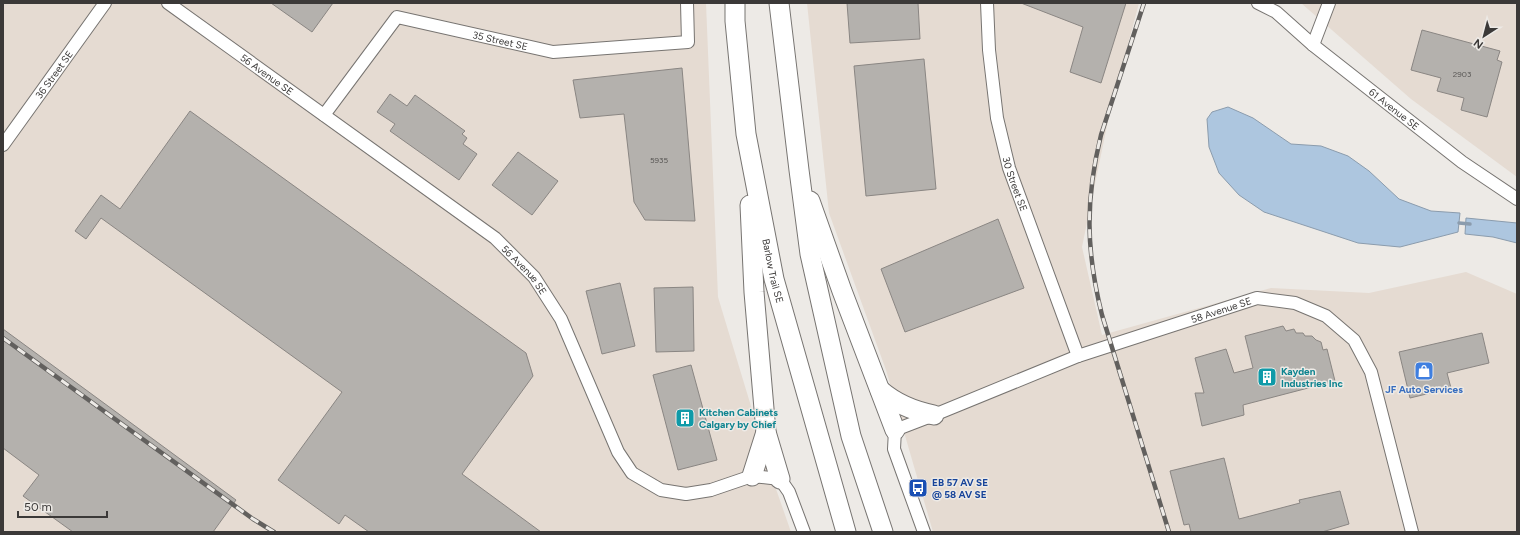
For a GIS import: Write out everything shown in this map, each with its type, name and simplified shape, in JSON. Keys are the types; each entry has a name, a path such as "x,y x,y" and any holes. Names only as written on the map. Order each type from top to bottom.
{"main road":[{"name":"Barlow Trail SE","path":"735,3 735,21 746,134 774,279 846,532"},
{"path":"780,3 810,254 851,436 884,532"},
{"path":"746,134 754,292 766,432 780,479"},
{"path":"799,170 842,291 895,430"},
{"path":"880,390 898,404 914,411 934,415"},
{"path":"752,476 766,432"}],"street":[{"name":"36 Street SE","path":"3,145 105,3"},
{"name":"56 Avenue SE","path":"168,3 495,238 534,277 561,319 618,452 632,473 661,490 686,494 711,490 752,476 780,479"},
{"name":"35 Street SE","path":"324,115 398,17 553,52 688,42 687,3"},
{"name":"30 Street SE","path":"987,3 997,118 1009,168 1078,356"},
{"name":"61 Avenue SE","path":"1258,3 1273,7 1313,45 1462,162 1517,199"},
{"path":"1313,45 1329,3"},
{"name":"58 Avenue SE","path":"895,430 1078,356 1257,298 1295,303 1326,316 1354,340 1371,372 1412,532"},
{"path":"895,430 894,449 924,532"},
{"path":"780,479 789,492 804,532"}],"shaded area":[{"path":"3,3 706,3 718,297 776,489 791,532 3,532"},
{"path":"807,3 1139,3 1109,116 1082,247 1102,335 1271,288 1369,293 1466,272 1517,294 1517,532 933,532 886,370 829,213"},
{"path":"1301,3 1517,3 1517,177 1411,99"}],"water":[{"path":"1228,107 1253,118 1291,144 1321,146 1348,156 1369,171 1399,199 1431,211 1460,213 1458,232 1400,247 1358,243 1264,212 1239,195 1219,173 1209,147 1207,119 1212,112"},
{"path":"1466,218 1517,223 1517,243 1493,237 1465,234"}],"building":[{"path":"271,3 333,3 312,32"},
{"path":"847,3 918,3 920,39 850,43"},
{"path":"1021,3 1126,3 1101,83 1070,72 1083,27"},
{"path":"1422,30 1500,51 1497,60 1502,62 1487,117 1461,110 1464,98 1437,91 1441,78 1411,70"},
{"path":"924,59 936,189 866,196 854,66"},
{"path":"682,68 695,221 645,220 634,202 624,114 580,118 573,80"},
{"path":"390,94 407,106 415,95 465,131 462,134 467,138 463,144 477,154 459,180 390,131 395,124 377,112"},
{"path":"190,111 526,353 533,376 462,474 541,532 369,532 345,515 339,524 278,480 342,392 101,218 86,239 75,231 101,195 120,209"},
{"path":"518,152 558,181 532,215 492,185"},
{"path":"998,219 1024,288 905,332 881,269"},
{"path":"620,283 635,346 602,354 586,291"},
{"path":"693,287 694,351 656,352 654,288"},
{"name":"Kayden Industries Inc","path":"1283,326 1286,331 1294,329 1296,333 1303,333 1305,336 1312,336 1321,342 1323,350 1327,349 1335,381 1243,405 1244,415 1202,426 1195,393 1204,393 1195,358 1226,349 1234,373 1253,368 1245,336"},
{"path":"3,329 236,500 213,532 73,532 23,496 39,475 3,448"},
{"path":"1482,333 1489,363 1447,373 1451,388 1410,398 1399,352"},
{"name":"Kitchen Cabinets Calgary by Chief","path":"691,365 717,460 678,470 653,375"},
{"path":"1224,458 1239,519 1300,503 1299,500 1340,491 1349,524 1322,532 1191,532 1189,524 1184,525 1170,471"}],"waterway":[{"path":"1459,223 1470,224"}],"railway":[{"path":"1144,3 1101,135 1092,182 1090,204 1090,247 1102,315 1169,532"},
{"path":"3,338 253,519 274,532"}],"place":[{"name":"JF Auto Services","path":"1424,371"},
{"name":"Kayden Industries Inc","path":"1267,377"},
{"name":"Kitchen Cabinets Calgary by Chief","path":"685,418"},
{"name":"EB 57 AV SE @ 58 AV SE","path":"918,488"}]}
